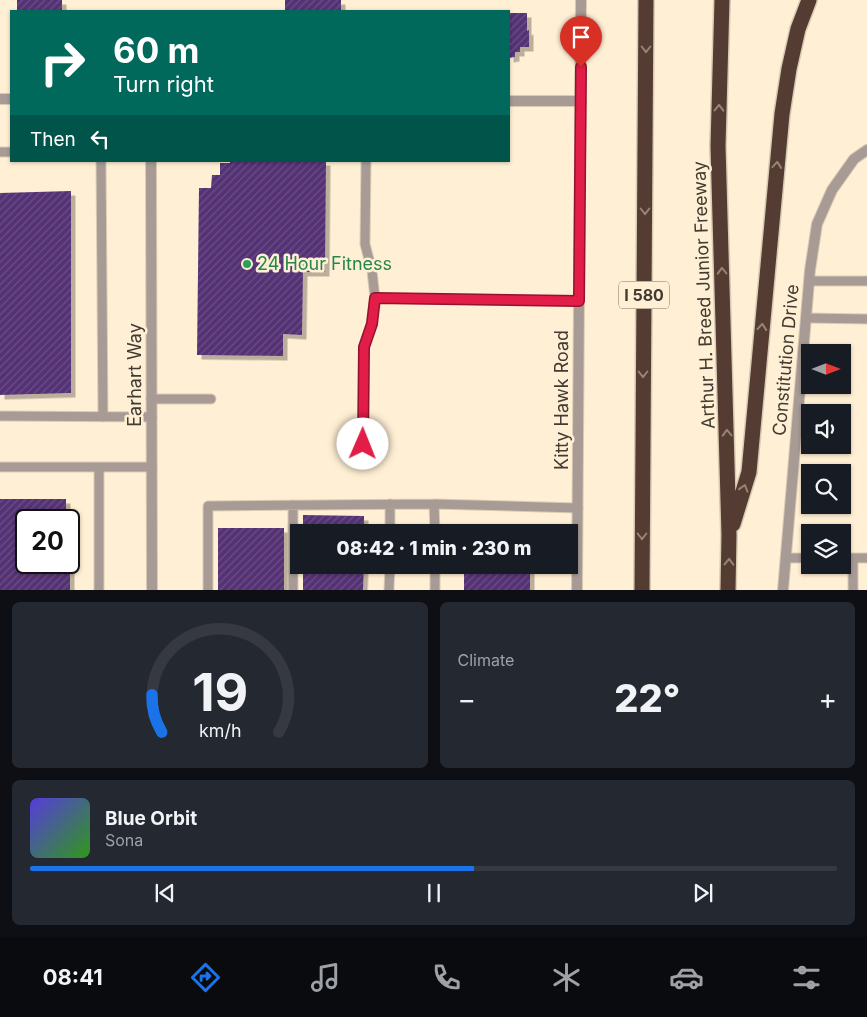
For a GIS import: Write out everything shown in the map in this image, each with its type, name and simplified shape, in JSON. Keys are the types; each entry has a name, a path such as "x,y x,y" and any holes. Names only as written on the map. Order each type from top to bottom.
{"highway":[{"name":"I 580","path":"642,590 646,0"},
{"name":"Arthur H. Breed Junior Freeway","path":"722,0 718,146 730,534 728,590"},
{"path":"730,534 749,472 782,114 798,29 810,0"}],"street":[{"name":"Kitty Hawk Road","path":"577,590 581,0"},
{"path":"510,101 581,101"},
{"name":"Constitution Drive","path":"783,590 809,281 817,224 832,190 854,159 867,150"},
{"name":"Earhart Way","path":"151,162 152,590"}],"lane":[{"path":"101,162 103,417"},
{"path":"363,444 364,347 372,324 375,298 372,272 365,244 366,162"},
{"path":"809,281 867,281"},
{"path":"375,298 579,301"},
{"path":"806,318 867,319"},
{"path":"151,399 211,399"},
{"path":"0,416 152,417"},
{"path":"0,467 152,467"},
{"path":"99,467 99,590"},
{"path":"390,504 390,524"},
{"path":"208,590 208,506 434,504 578,508"},
{"path":"434,504 435,524"},
{"path":"293,505 293,590"},
{"path":"786,558 801,558"},
{"path":"853,590 853,558 867,558"},
{"path":"389,590 390,574"},
{"path":"435,574 435,590"}],"building":[{"path":"17,0 62,0 62,10 17,10"},
{"path":"285,0 341,0 341,10 285,10"},
{"path":"510,13 527,13 529,47 520,47 520,52 515,52 515,57 510,58"},
{"path":"326,162 325,272 303,272 302,335 283,334 283,356 197,355 199,188 211,188 212,175 220,175 220,163"},
{"path":"71,191 71,393 0,395 0,193"},
{"path":"0,499 66,499 66,509 15,509 15,574 70,574 70,590 0,590"},
{"path":"303,515 364,516 364,524 303,524"},
{"path":"218,528 284,528 284,590 218,590"},
{"path":"303,574 364,574 363,590 303,590"},
{"path":"464,574 530,574 530,590 464,590"}],"place":[{"name":"24 Hour Fitness","path":"247,264"}],"route":[{"path":"363,444 364,347 372,324 375,298 579,301 581,67"}]}
